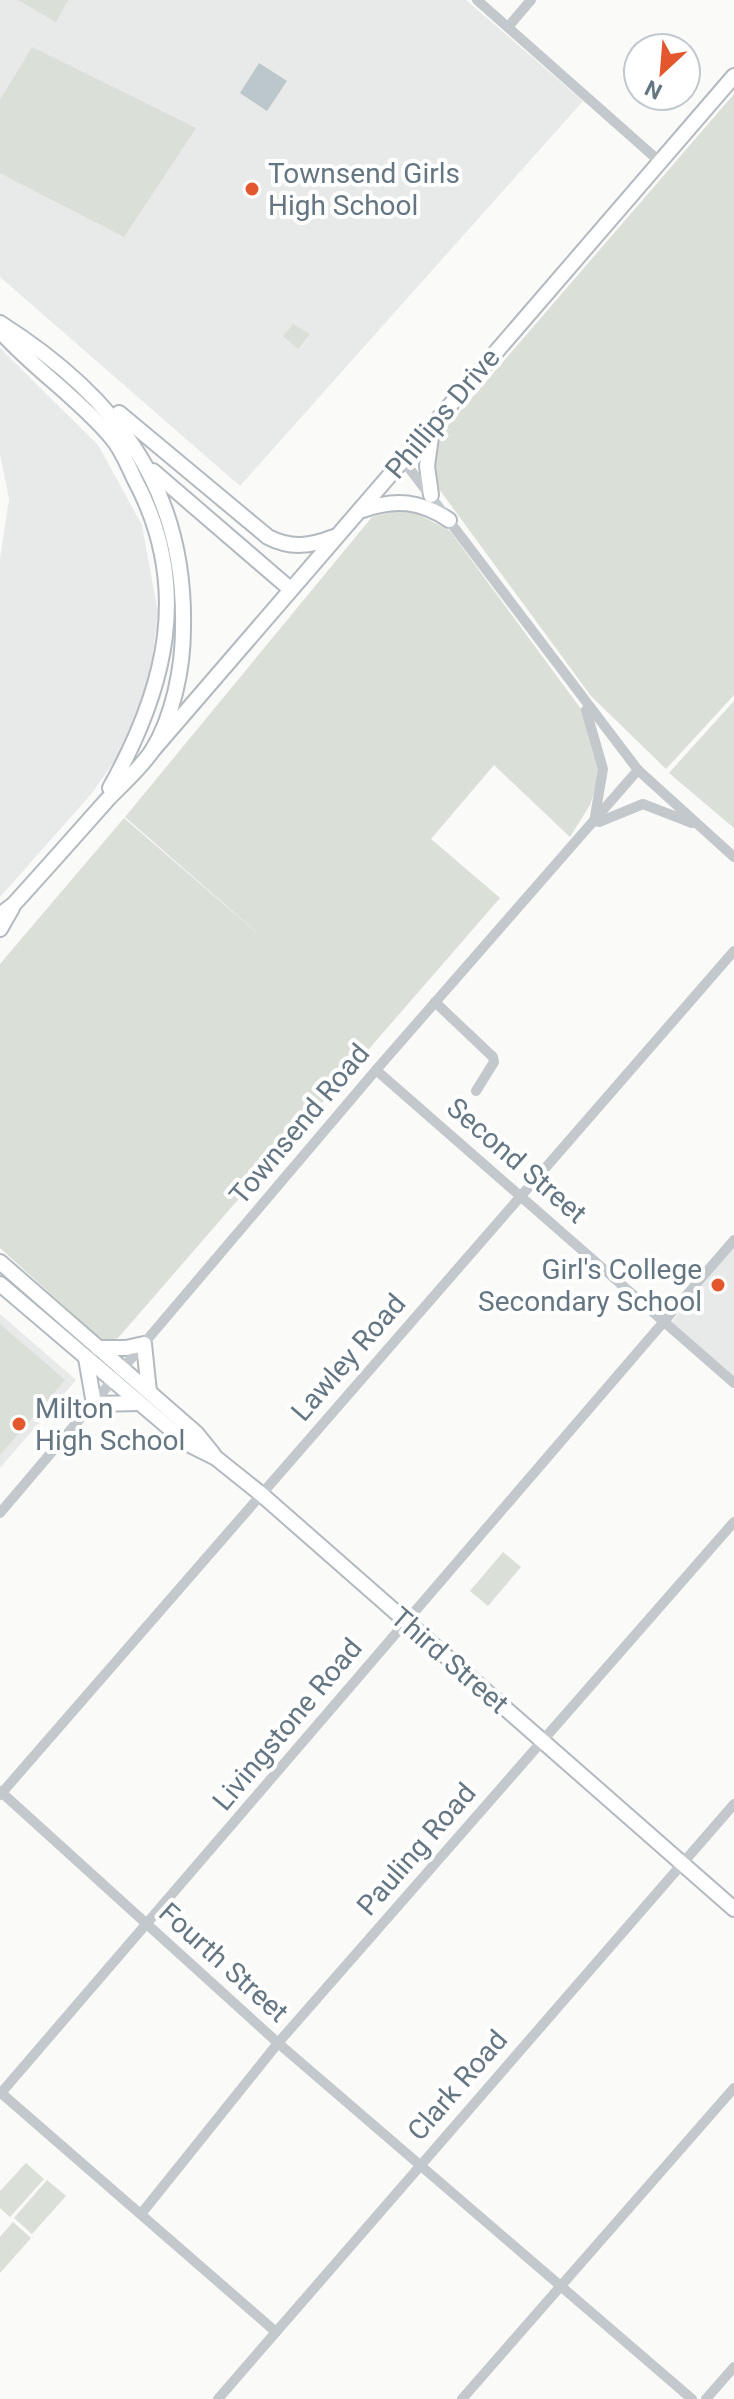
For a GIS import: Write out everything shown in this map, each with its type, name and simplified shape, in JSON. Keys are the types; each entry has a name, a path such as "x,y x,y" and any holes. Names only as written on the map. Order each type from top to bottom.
{"main road":[{"name":"Phillips Drive","path":"99,809 734,76"},
{"path":"0,323 54,358 268,537 279,543 303,546 337,536"},
{"path":"0,331 115,440 289,588"},
{"path":"54,358 129,436 148,467 170,519 183,577 179,675 152,751"},
{"path":"431,495 427,466 433,425"},
{"path":"0,915 14,904 99,809 132,749 156,689 168,612 164,564 145,499 115,440"},
{"path":"359,512 382,503 402,502 426,507 449,520"},
{"path":"0,929 14,904"},
{"path":"0,1262 98,1348 118,1375"},
{"path":"0,1284 86,1358 118,1375"},
{"path":"86,1358 94,1404 144,1398 144,1344 126,1348 98,1348"},
{"name":"Third Street","path":"118,1375 188,1444 216,1458 261,1494 734,1909"}],"street":[{"path":"477,0 659,161"},
{"path":"508,27 531,0"},
{"path":"403,460 583,702 638,770 734,857"},
{"path":"583,702 602,759 594,824 643,804 701,827"},
{"name":"Townsend Road","path":"0,1513 376,1070 638,770"},
{"name":"Lawley Road","path":"1,1793 734,951"},
{"path":"435,1002 493,1057 494,1062 476,1091"},
{"name":"Second Street","path":"376,1070 734,1383"},
{"name":"Livingstone Road","path":"0,2092 734,1240"},
{"name":"Pauling Road","path":"141,2214 278,2043 734,1522"},
{"name":"Fourth Street","path":"1,1793 278,2043 692,2399"},
{"name":"Clark Road","path":"218,2399 734,1804"},
{"path":"462,2399 734,2088"},
{"path":"0,2092 276,2332"},
{"path":"706,2399 734,2367"}],"shaded area":[{"name":"Townsend Girls High School","path":"0,0 466,0 583,101 240,486 0,277"},
{"path":"18,0 68,0 56,22"},
{"path":"32,47 196,128 124,237 0,173 0,100"},
{"path":"259,63 287,81 267,111 240,93"},
{"path":"734,94 734,695 666,769 591,696 439,489 434,466 439,436"},
{"path":"293,324 310,334 298,349 283,336"},
{"path":"0,348 98,445 142,525 158,613 147,700 125,746 92,793 0,897 0,559 9,499 0,454"},
{"path":"407,508 450,531 581,709 602,768 590,805 570,837 494,765 431,839 500,898 118,1338 104,1342 0,1248 0,964 124,818 285,957 125,817 372,517"},
{"path":"734,701 734,828 669,773"},
{"name":"Girl's College Secondary School","path":"734,1247 734,1377 671,1323"},
{"name":"Milton High School","path":"0,1314 76,1380 0,1468"},
{"name":"Milton High School","path":"0,1324 65,1380 0,1455"},
{"path":"503,1552 521,1567 488,1606 470,1591"},
{"path":"26,2163 44,2179 10,2217 0,2208 0,2191"},
{"path":"47,2180 66,2196 32,2234 14,2218"},
{"path":"13,2222 31,2238 0,2273 0,2237"}],"place":[{"name":"Townsend Girls High School","path":"252,189"},
{"name":"Girl's College Secondary School","path":"718,1285"},
{"name":"Milton High School","path":"19,1424"}]}
